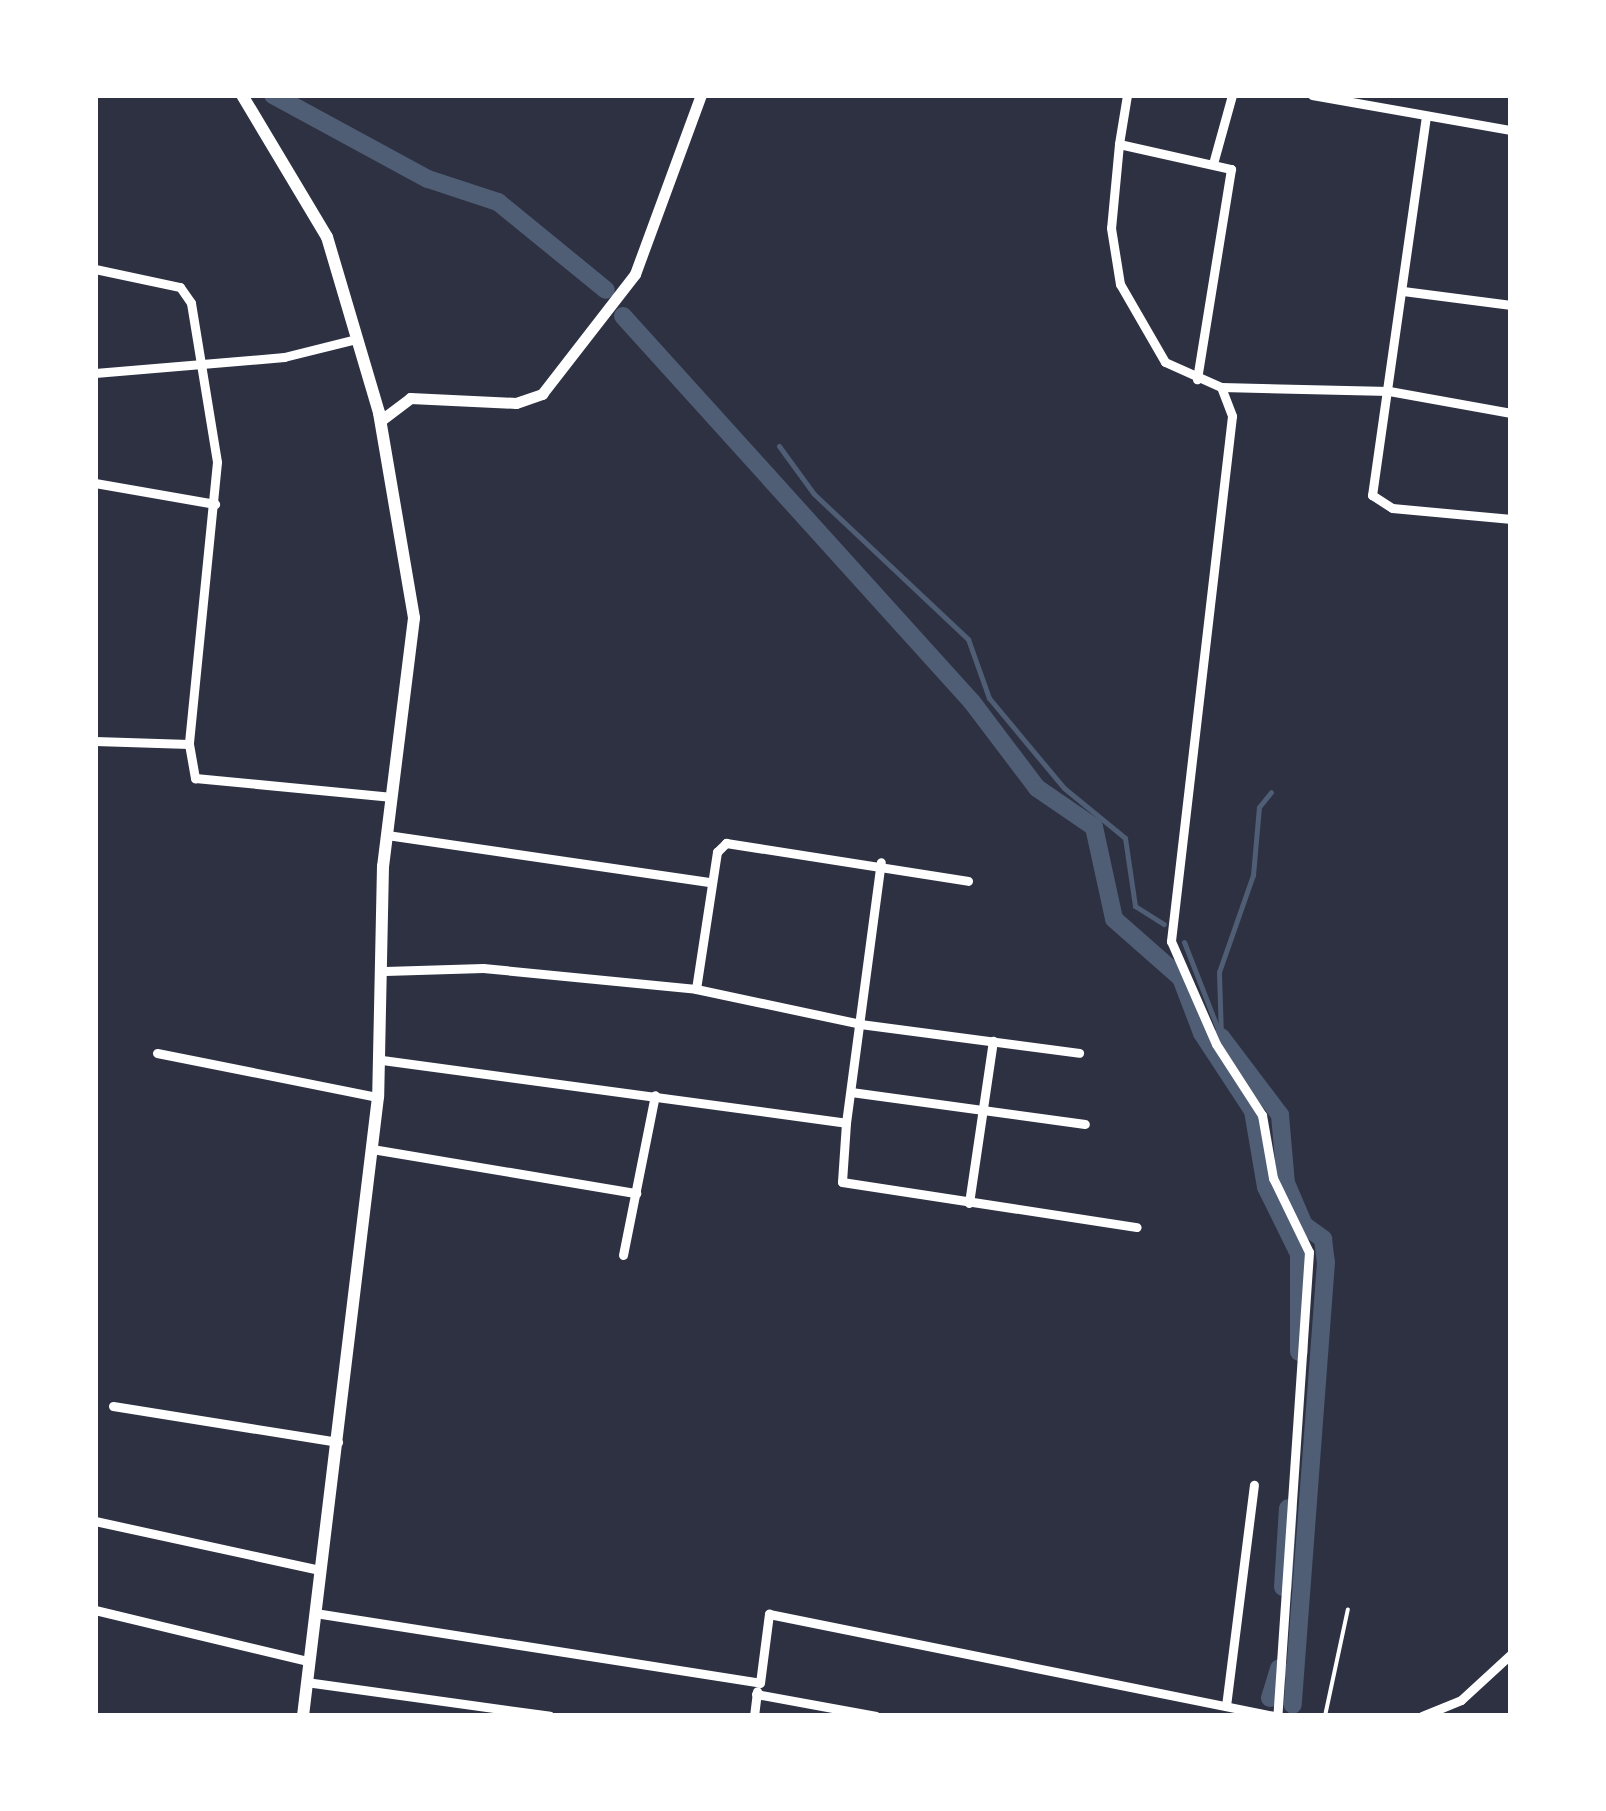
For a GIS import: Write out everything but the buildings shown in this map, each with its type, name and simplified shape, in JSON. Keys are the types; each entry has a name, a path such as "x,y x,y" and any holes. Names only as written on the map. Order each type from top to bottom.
{"main road":[{"path":"242,95 327,237 380,421 414,618 387,835 382,1060 302,1716"}],"street":[{"path":"380,421 410,398 516,403 542,394 636,274 701,95"},
{"path":"1128,95 1111,228 1120,284 1165,362 1220,387 1389,392 1511,412"},
{"path":"1214,160 1232,95"},
{"path":"1312,95 1511,130"},
{"path":"1426,116 1389,392 1370,484 1378,503 1511,519"},
{"path":"1120,144 1214,160 1232,178 1197,378"},
{"path":"95,269 188,292 218,462 189,744 201,780 392,797"},
{"path":"1403,291 1511,305"},
{"path":"95,374 198,364 356,339"},
{"path":"754,1716 769,1614 1276,1716 1309,1252 1272,1178 1262,1115 1216,1044 1171,941 1232,416 1220,387"},
{"path":"95,483 215,504"},
{"path":"95,742 189,744"},
{"path":"387,835 711,882"},
{"path":"696,990 711,882 726,842 881,862 968,881"},
{"path":"881,862 846,1123 842,1182 1137,1227"},
{"path":"385,971 483,968 696,990 860,1024 1079,1053"},
{"path":"969,1203 992,1042"},
{"path":"157,1053 378,1097"},
{"path":"382,1060 846,1123"},
{"path":"851,1092 1085,1124"},
{"path":"624,1255 655,1095"},
{"path":"372,1149 636,1193"},
{"path":"113,1406 338,1442"},
{"path":"1226,1706 1254,1484"},
{"path":"95,1522 320,1570"},
{"path":"95,1610 307,1661"},
{"path":"316,1613 758,1689 876,1716"},
{"path":"1422,1716 1461,1700 1511,1654"},
{"path":"306,1682 550,1716"}],"lane":[{"path":"1324,1716 1348,1609"}],"waterway":[{"path":"273,95 428,179 498,202 606,290"},
{"path":"623,316 972,702 1037,788 1094,827 1114,919 1181,978 1202,1033 1253,1111 1266,1187 1299,1254 1299,1352"},
{"path":"779,446 814,494 968,639 989,698 1064,788 1125,838 1135,906 1164,924"},
{"path":"1221,1037 1219,972 1253,875 1259,807 1271,792"},
{"path":"1184,942 1218,1029"},
{"path":"1221,1037 1280,1115 1286,1183 1304,1225 1323,1239 1326,1262 1293,1705"},
{"path":"1283,1587 1288,1508"},
{"path":"1270,1698 1279,1668"}]}
